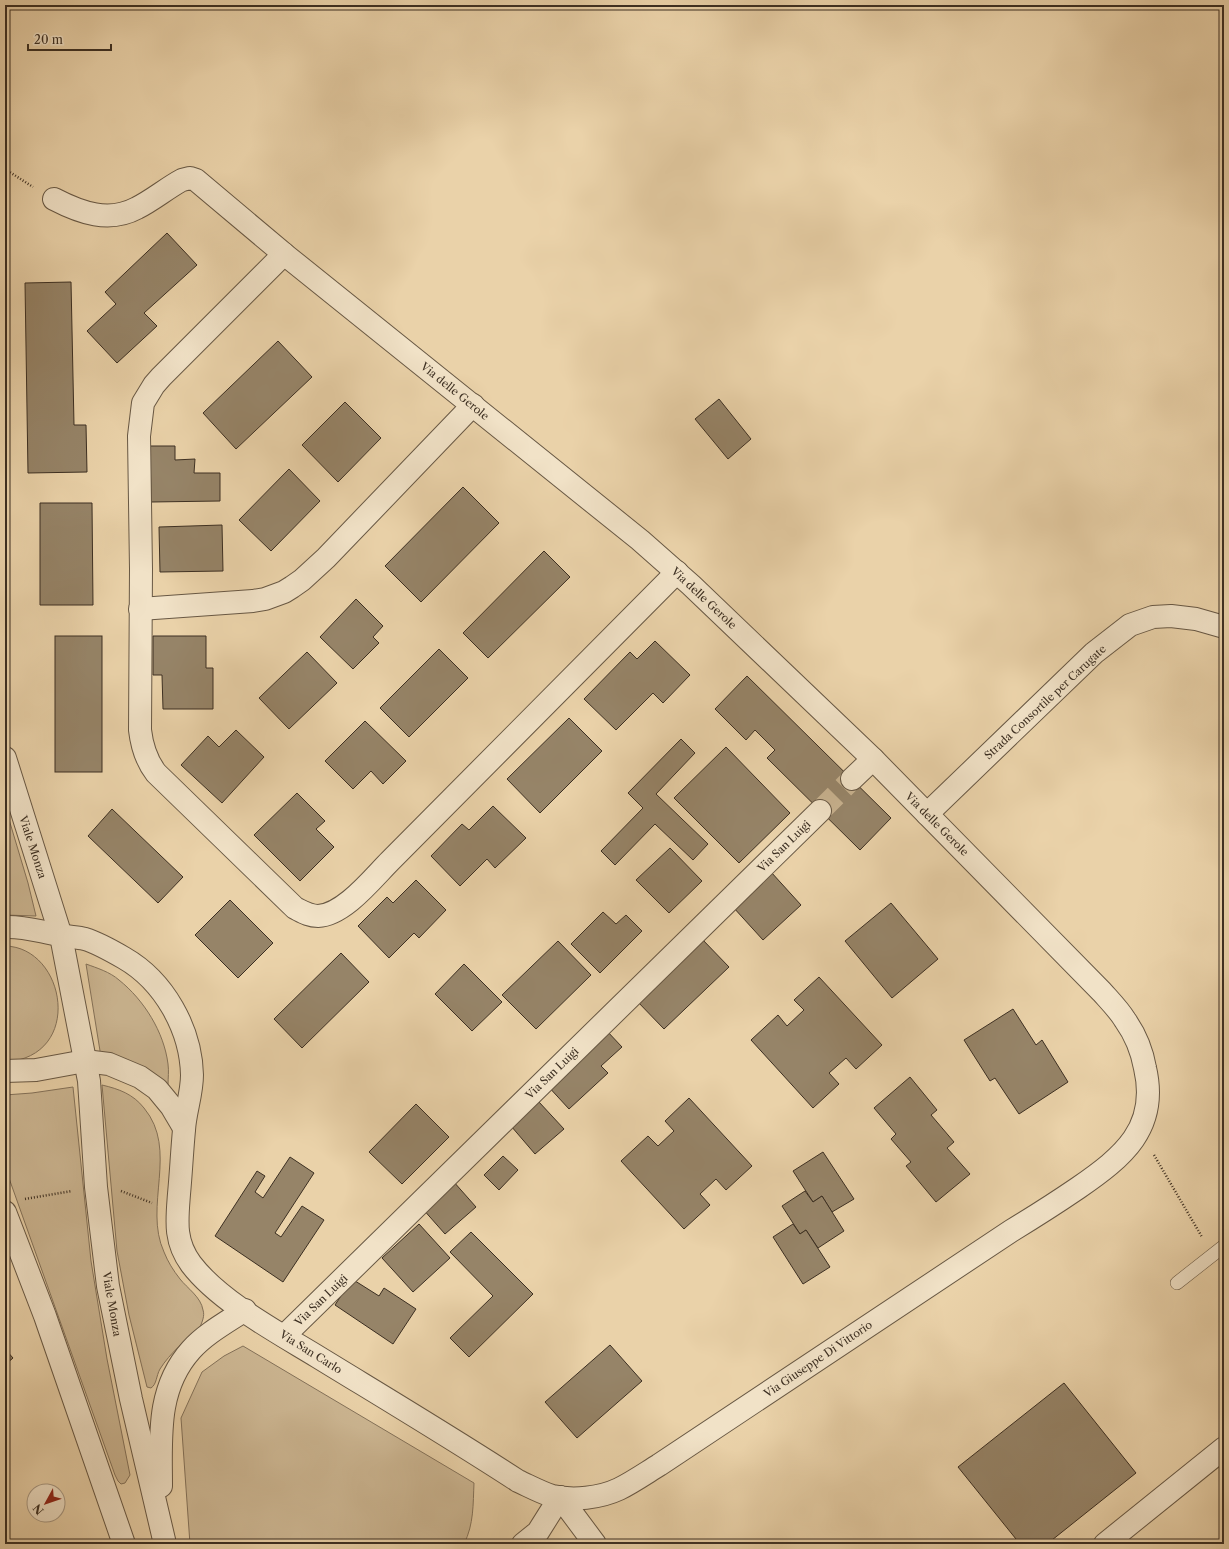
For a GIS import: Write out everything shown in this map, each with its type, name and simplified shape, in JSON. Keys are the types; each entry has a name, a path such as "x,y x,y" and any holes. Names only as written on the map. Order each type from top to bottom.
{"street":[{"name":"Via delle Gerole","path":"54,199 78,210 99,215 113,216 137,209 175,184 190,178 196,180 284,254 640,540 677,572 872,759 1102,992 1126,1020 1140,1050 1149,1082 1149,1101 1139,1130 1129,1146 1120,1156 1090,1180 1066,1196"},
{"path":"284,254 154,385 143,403 139,436 140,730 141,743 145,756 150,765 163,780 286,900 302,912 308,915 318,916 329,914 353,898 677,572"},
{"path":"140,609 254,601 284,592 302,580 326,558 473,405"},
{"name":"Strada Consortile per Carugate","path":"927,814 1094,653 1130,625 1152,617 1171,616 1196,619 1224,627"},
{"name":"Viale Monza","path":"5,758 62,936 89,1081 96,1187 108,1286 131,1399 163,1535"},
{"path":"852,779 872,759"},
{"name":"Via San Luigi","path":"284,1336 820,810"},
{"path":"5,927 18,926 62,936"},
{"name":"Via San Carlo","path":"62,936 86,939 118,954 147,975 165,995 182,1027 190,1058 192,1081 184,1128 177,1226 179,1242 188,1259 208,1283 284,1336 518,1481 538,1491 560,1497"},
{"path":"5,1071 28,1070 85,1061 109,1064 125,1070 148,1082 157,1089 167,1100 184,1128"},
{"name":"Via Giuseppe Di Vittorio","path":"560,1497 589,1497 607,1493 618,1489 659,1465 1004,1235 1066,1196"},
{"path":"5,1212 45,1316 124,1544"},
{"path":"163,1535 160,1431 163,1411 174,1372 192,1349 206,1337 245,1310"},
{"path":"1105,1544 1224,1448"},
{"path":"523,1544 538,1532 560,1497 595,1544"}],"lane":[{"path":"1177,1282 1224,1246"}],"path":[{"path":"5,169 54,199"},
{"path":"1139,1130 1213,1255"}],"shaded area":[{"path":"5,806 28,883 36,916 5,915"},
{"path":"5,946 26,951 42,964 53,982 58,1002 56,1023 47,1042 30,1056 5,1062"},
{"path":"86,964 103,970 115,977 137,997 144,1007 157,1029 166,1052 168,1085 156,1077 101,1057"},
{"path":"102,1085 120,1090 135,1099 144,1108 154,1124 159,1142 160,1160 157,1216 159,1234 164,1252 171,1266 180,1279 200,1301 204,1312 200,1327 168,1358 160,1369 151,1388 147,1387 129,1315 117,1251"},
{"path":"73,1087 91,1261 107,1359 130,1475 125,1483 121,1484 115,1475 5,1167 5,1095"},
{"path":"243,1346 474,1483 470,1529 464,1544 190,1544 181,1418 202,1372 224,1356"}],"building":[{"path":"167,233 197,265 144,313 157,326 117,363 87,331 116,304 105,292"},
{"path":"71,282 74,425 86,425 87,472 28,473 25,283"},
{"path":"278,341 312,377 236,449 203,413"},
{"path":"719,399 751,439 728,459 695,419"},
{"path":"345,402 381,438 338,482 302,445"},
{"path":"150,446 175,446 175,460 195,459 194,473 220,473 220,501 151,502"},
{"path":"289,469 320,501 271,551 239,520"},
{"path":"463,487 499,523 421,602 385,566"},
{"path":"40,503 92,503 93,605 40,605"},
{"path":"222,525 223,571 160,572 159,527"},
{"path":"544,551 570,577 488,658 463,633"},
{"path":"356,599 383,626 373,637 379,643 353,669 320,637"},
{"path":"55,636 102,636 102,772 55,772"},
{"path":"153,636 206,636 206,668 213,668 213,709 163,709 162,675 153,675"},
{"path":"655,641 690,675 663,703 653,693 616,730 584,699 630,652 637,659"},
{"path":"439,649 468,678 409,737 380,708"},
{"path":"307,652 337,683 289,729 259,698"},
{"path":"747,676 891,818 860,850 767,758 775,750 755,730 746,740 715,709"},
{"path":"569,718 602,751 540,813 507,779"},
{"path":"365,721 406,761 383,784 371,771 353,789 325,761"},
{"path":"236,730 264,757 222,803 181,765 208,736 219,747"},
{"path":"681,739 695,753 656,794 708,844 693,860 655,824 615,865 601,851 643,808 628,793"},
{"path":"726,747 790,813 739,863 674,798"},
{"path":"297,793 325,821 316,829 334,847 300,881 254,835"},
{"path":"493,806 526,838 495,868 487,859 460,886 431,856 462,824 469,830"},
{"path":"112,809 183,877 158,903 88,836"},
{"path":"670,848 702,881 669,913 636,880"},
{"path":"771,872 801,905 763,940 733,907"},
{"path":"416,880 446,910 419,938 414,933 389,958 358,926 387,897 393,903"},
{"path":"230,900 273,943 238,978 195,935"},
{"path":"891,903 938,959 892,998 845,941"},
{"path":"603,912 616,924 626,915 642,931 600,973 571,944"},
{"path":"701,938 729,967 664,1029 636,1000"},
{"path":"558,941 591,975 536,1029 502,995"},
{"path":"341,953 369,982 302,1048 274,1019"},
{"path":"464,964 502,1002 472,1031 435,994"},
{"path":"819,977 882,1045 856,1069 846,1058 829,1073 839,1084 813,1108 751,1040 778,1015 787,1026 804,1010 794,1000"},
{"path":"1013,1009 1036,1045 1042,1040 1068,1082 1019,1114 995,1078 990,1081 964,1040"},
{"path":"606,1030 622,1047 601,1066 608,1073 569,1109 546,1084"},
{"path":"910,1077 937,1110 931,1115 954,1142 947,1148 970,1174 936,1202 906,1166 911,1162 891,1139 896,1134 874,1108"},
{"path":"689,1098 752,1166 726,1190 716,1179 700,1194 710,1205 684,1229 621,1161 648,1136 658,1146 674,1131 665,1121"},
{"path":"539,1102 564,1129 535,1154 511,1126"},
{"path":"416,1104 449,1137 402,1184 369,1152"},
{"path":"823,1152 854,1199 832,1212 822,1196 813,1202 793,1171"},
{"path":"503,1156 518,1170 499,1190 484,1175"},
{"path":"290,1157 314,1173 275,1233 281,1237 302,1206 324,1220 283,1282 215,1236 257,1171 265,1176 255,1192 263,1198"},
{"path":"453,1181 476,1207 445,1234 422,1208"},
{"path":"805,1191 813,1202 822,1196 844,1231 818,1248 806,1230 800,1234 782,1206"},
{"path":"419,1224 450,1258 413,1292 382,1258"},
{"path":"793,1224 800,1234 806,1230 830,1267 803,1284 773,1237"},
{"path":"471,1232 533,1294 469,1357 450,1338 493,1296 450,1252"},
{"path":"352,1279 379,1296 384,1288 416,1309 393,1344 335,1305"},
{"path":"610,1345 642,1381 577,1438 545,1402"},
{"path":"5,1349 13,1358 5,1365"},
{"path":"1064,1383 1136,1473 1047,1544 1020,1544 958,1467"}],"tunnel":[{"path":"820,811 852,779"}]}
